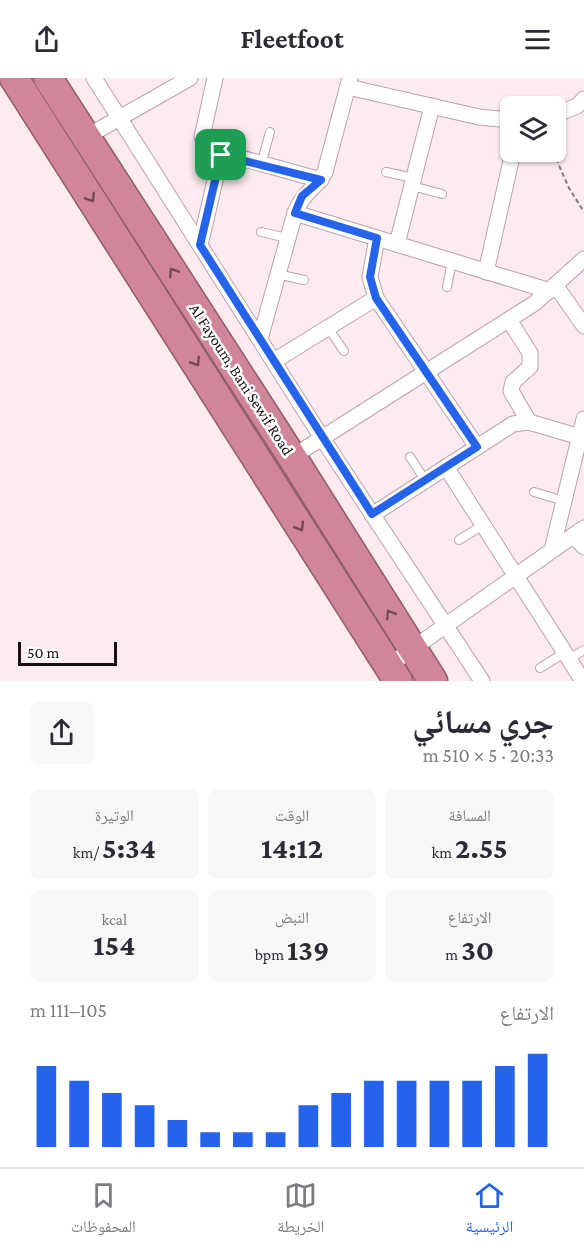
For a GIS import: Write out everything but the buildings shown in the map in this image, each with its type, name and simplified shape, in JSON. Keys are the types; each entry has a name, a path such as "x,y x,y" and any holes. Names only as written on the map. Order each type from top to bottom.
{"highway":[{"name":"Al Fayoum, Bani Sewif Road","path":"14,78 393,673"},
{"name":"Al Fayoum, Bani Sewif Road","path":"48,78 433,681"},
{"path":"46,128 61,125 69,111"},
{"path":"72,169 92,146"},
{"path":"256,456 287,449"}],"street":[{"path":"94,78 322,438 482,681"},
{"path":"92,146 119,118 190,78"},
{"path":"215,78 202,137 208,149 221,155 321,180"},
{"path":"260,339 295,213 302,196 321,180 349,82 432,106 479,117 500,119"},
{"path":"566,110 577,106 584,99"},
{"path":"397,244 432,106"},
{"path":"200,245 221,155"},
{"path":"486,272 511,162"},
{"path":"295,213 486,272 553,289 584,326"},
{"path":"377,238 370,277 376,298 477,447"},
{"path":"287,449 322,438 509,320 553,289 584,259"},
{"path":"274,361 376,298"},
{"path":"509,320 532,357 530,366 513,382 511,391 529,422"},
{"path":"372,514 513,424 529,422 582,428 552,550"},
{"path":"446,467 582,681"},
{"path":"393,673 413,650 579,532 584,547"}],"lane":[{"path":"261,165 270,132"},
{"path":"386,172 442,194"},
{"path":"261,232 287,238"},
{"path":"447,287 452,261"},
{"path":"277,274 304,280"},
{"path":"328,328 344,351"},
{"path":"410,457 425,480"},
{"path":"534,492 564,501"},
{"path":"459,540 483,525"},
{"path":"540,668 584,650"}],"path":[{"path":"557,162 584,212"}],"route":[{"path":"221,155 321,180 302,196 295,213 377,238 370,277 376,298 477,447 372,514 200,245 221,155"}]}
